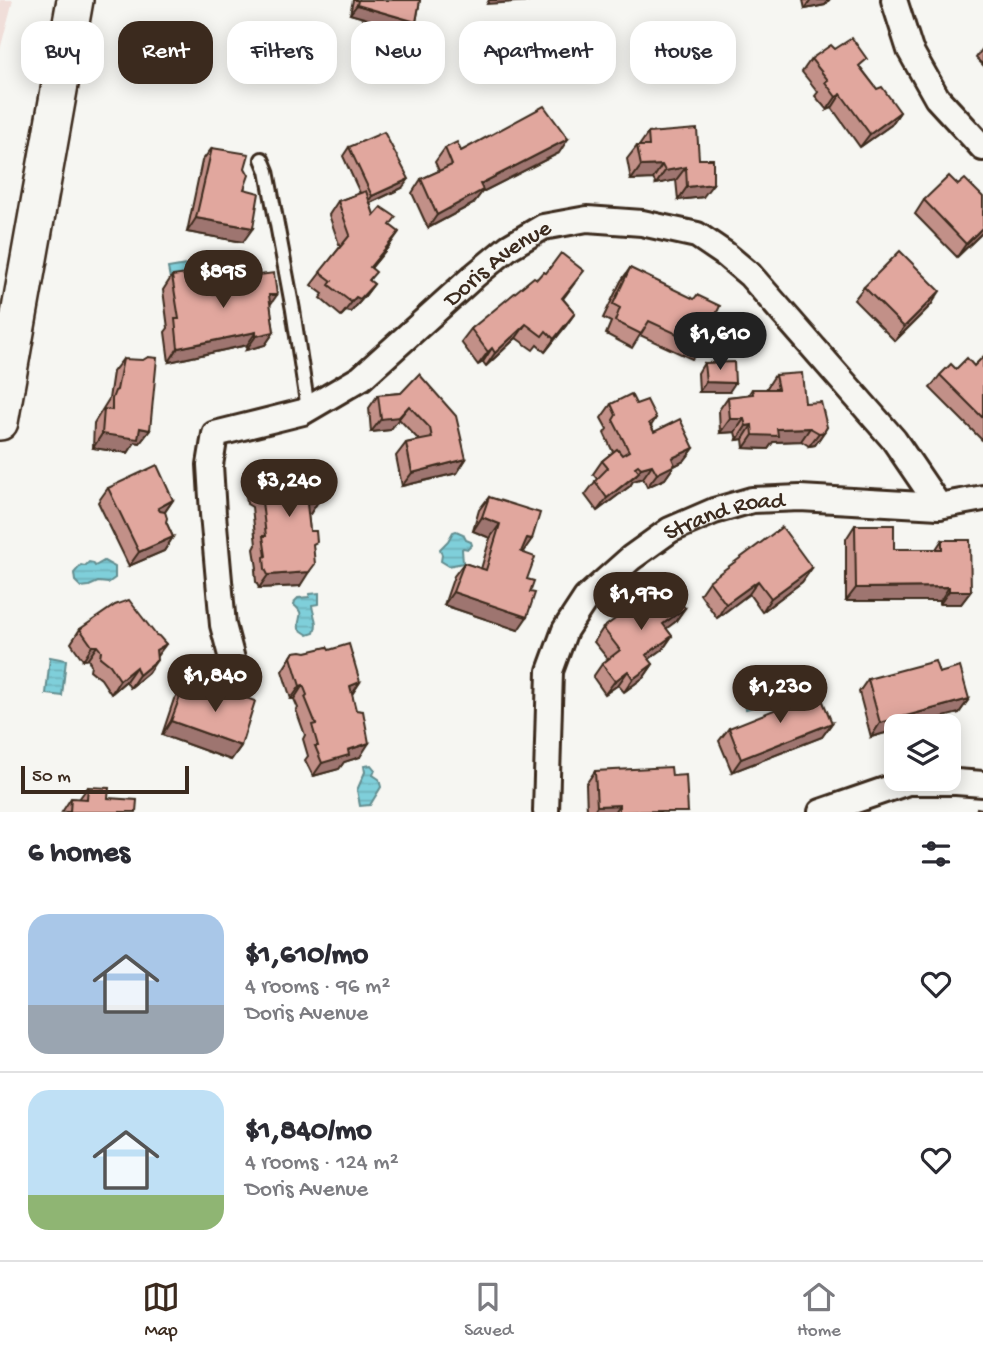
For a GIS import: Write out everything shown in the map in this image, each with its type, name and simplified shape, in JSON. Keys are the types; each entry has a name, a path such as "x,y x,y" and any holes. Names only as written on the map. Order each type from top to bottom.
{"main road":[{"path":"0,422 75,0"}],"street":[{"path":"894,0 910,50 937,98 983,148"},
{"name":"Doris Avenue","path":"233,677 233,663 223,625 213,514 210,465 215,434 307,409 361,378 491,261 543,227 587,219 642,223 697,234 750,275 894,440 939,506"},
{"name":"Strand Road","path":"546,812 550,671 565,630 586,598 631,558 670,530 714,510 752,500 800,498 939,506 983,498"},
{"path":"821,812 908,782 983,784"}],"lane":[{"path":"262,159 267,172 293,307 307,409"}],"shaded area":[{"path":"0,0 13,0 0,50"}],"water":[{"path":"208,261 210,265 218,264 220,273 212,274 212,279 171,284 168,268"},
{"path":"456,531 463,534 472,545 468,549 462,549 463,563 449,566 441,561 440,549"},
{"path":"104,561 115,567 115,578 108,583 98,582 81,587 75,581 74,573 81,565 85,566 89,562 95,566"},
{"path":"319,593 319,604 312,605 316,622 314,633 308,635 299,629 301,614 294,605 295,601"},
{"path":"50,657 66,660 62,696 46,694"},
{"path":"776,684 780,700 746,709 741,694"},
{"path":"371,765 375,770 373,775 379,779 381,787 370,805 360,806 357,790 365,772 364,766"}],"building":[{"path":"358,0 420,0 416,21 357,5"},
{"path":"852,38 867,59 859,66 877,89 882,87 900,112 870,134 841,94 836,97 825,82 828,80 811,59 831,45 835,49"},
{"path":"544,106 568,139 480,184 483,190 437,215 421,179 452,165 445,148 457,142 461,151"},
{"path":"697,129 699,159 713,159 713,184 687,187 686,167 665,171 662,165 641,166 637,146 649,146 648,133"},
{"path":"384,132 409,179 372,196 349,147"},
{"path":"212,148 249,154 245,168 249,175 244,189 259,193 253,228 196,218"},
{"path":"949,176 958,185 965,179 983,197 983,227 966,244 924,200"},
{"path":"366,191 374,215 381,207 396,217 390,225 399,232 370,267 376,272 369,280 374,284 360,299 356,297 351,302 329,285 332,281 320,272 350,235 338,201"},
{"path":"900,251 940,291 904,327 864,287"},
{"path":"561,253 584,271 562,298 575,313 554,339 546,331 542,336 526,324 495,353 492,348 488,352 471,329 534,277 537,279 543,272 546,273"},
{"path":"630,268 694,299 697,295 720,306 701,345 649,321 641,334 615,321 620,308 613,304"},
{"path":"194,273 199,291 209,289 209,294 236,292 236,278 274,273 277,295 269,295 274,332 256,336 256,332 178,348 175,319 179,319 172,276"},
{"path":"148,357 157,358 150,430 140,428 138,439 102,434 104,409 112,410 112,399 117,390 123,359 143,360"},
{"path":"983,357 983,418 940,375 951,364 956,369 967,358 974,366"},
{"path":"734,362 735,383 706,382 704,363"},
{"path":"802,373 805,403 821,402 827,427 824,432 819,433 810,428 777,429 778,436 753,435 752,425 746,426 744,419 730,419 728,397 753,394 752,389 778,389 775,375"},
{"path":"419,374 456,416 466,459 412,473 406,443 432,438 430,428 409,406 399,417 381,419 378,395 401,393"},
{"path":"631,394 636,404 647,400 656,418 649,423 654,432 680,419 694,448 672,458 675,465 657,474 652,465 641,468 638,465 635,467 639,472 607,498 595,481 608,468 602,461 617,449 622,455 629,451 613,420 616,415 611,404"},
{"path":"313,463 319,500 307,504 310,531 316,531 317,542 313,544 315,564 309,572 268,575 265,569 263,536 266,536 261,493 255,482 259,476 286,474 285,465"},
{"path":"157,465 173,500 158,508 165,512 173,537 139,552 108,488"},
{"path":"489,497 540,513 532,539 527,538 521,552 535,557 527,579 534,581 530,592 535,593 527,617 453,592 464,563 486,570 500,524 482,517"},
{"path":"855,525 894,525 894,549 942,549 942,540 970,540 971,591 949,591 949,587 856,588"},
{"path":"782,527 812,568 771,598 758,581 726,604 709,581"},
{"path":"665,582 685,608 663,624 672,636 646,655 653,664 633,679 628,671 615,681 602,664 620,650 603,628"},
{"path":"129,600 166,644 156,650 157,660 139,675 136,667 120,680 110,665 100,657 101,651 97,646 92,646 80,629 115,605"},
{"path":"349,644 360,682 350,686 356,710 363,711 369,743 348,750 349,755 322,763 315,746 318,746 312,725 316,724 291,657 294,652 327,647 329,650"},
{"path":"935,661 939,673 960,667 969,699 913,714 884,714 884,722 880,723 868,679"},
{"path":"184,686 198,691 203,688 210,691 215,699 218,688 255,701 241,746 171,721"},
{"path":"819,692 832,723 741,759 729,728"},
{"path":"671,767 672,776 686,775 688,812 619,812 619,805 597,806 595,771"},
{"path":"88,787 109,788 108,798 137,800 136,812 70,812 71,798 87,799"}]}
